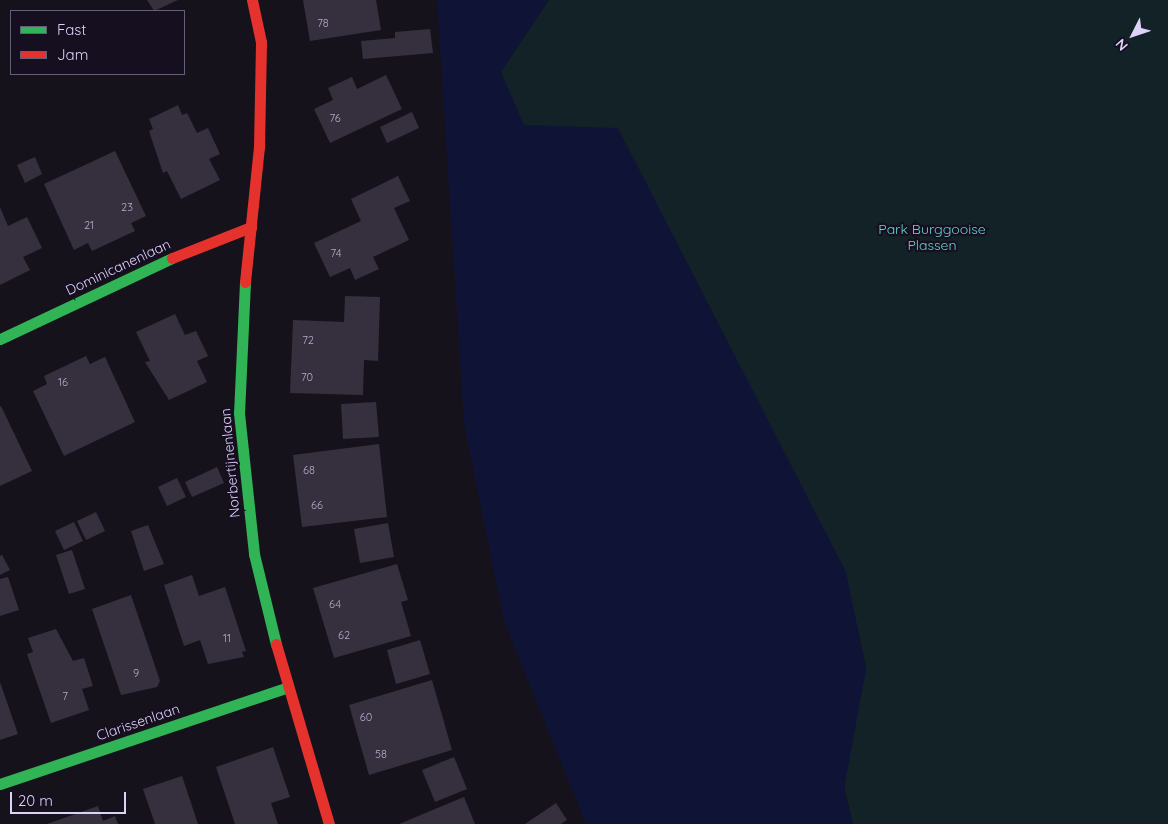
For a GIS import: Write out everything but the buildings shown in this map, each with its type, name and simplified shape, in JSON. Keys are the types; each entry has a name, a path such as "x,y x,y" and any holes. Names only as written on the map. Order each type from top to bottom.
{"street":[{"name":"Norbertijnenlaan","path":"252,0 261,42 259,146 251,227 239,413 254,554 286,688 329,824"},
{"name":"Dominicanenlaan","path":"0,339 158,264 251,227"},
{"name":"Clarissenlaan","path":"0,784 286,688"}],"green space":[{"name":"Park Burggooise Plassen","path":"541,0 1168,0 1168,824 853,824 844,786 866,667 845,572 518,131 498,72"}],"shaded area":[{"path":"437,0 549,0 501,72 524,125 618,128 846,572 866,669 844,789 853,824 586,824 504,621 464,424"}],"traffic: fast":[{"path":"0,339 172,258"},
{"path":"245,282 239,413 254,554 276,644"},
{"path":"0,784 286,688"}],"traffic: jam":[{"path":"245,282 259,147 261,42 252,0"},
{"path":"172,258 251,227"},
{"path":"276,644 329,824"}]}
